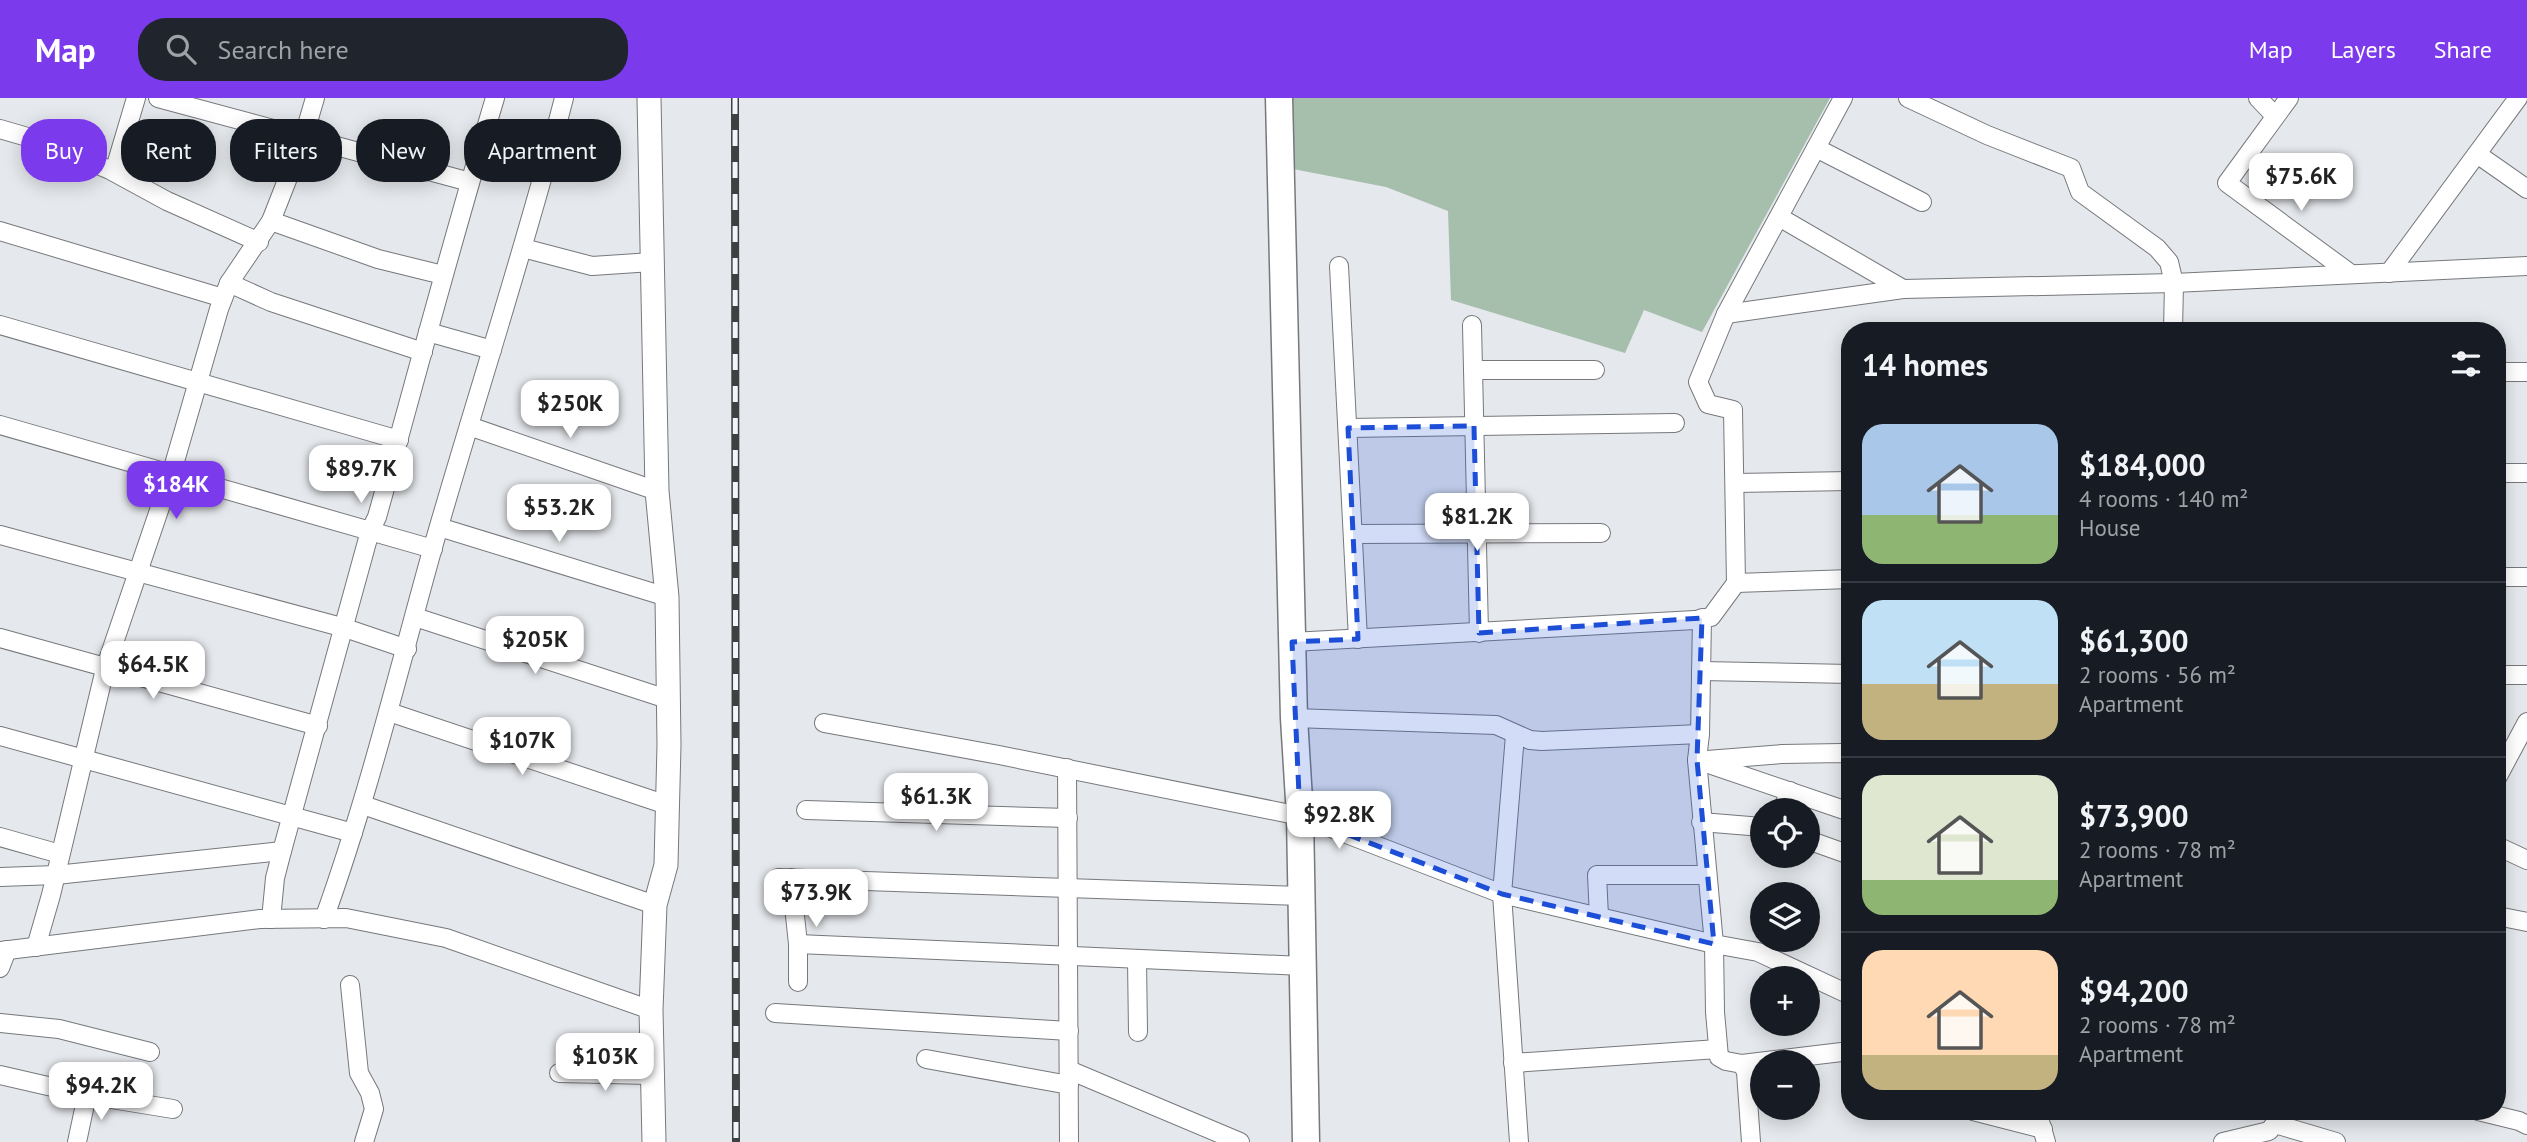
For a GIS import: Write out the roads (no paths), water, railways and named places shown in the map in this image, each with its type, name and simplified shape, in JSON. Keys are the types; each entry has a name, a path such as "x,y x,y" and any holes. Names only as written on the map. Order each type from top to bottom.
{"main road":[{"path":"1279,98 1294,718 1300,816 1306,1142"}],"street":[{"path":"114,172 136,98"},
{"path":"158,98 232,119"},
{"path":"309,119 315,98"},
{"path":"489,119 495,98"},
{"path":"324,919 363,805 439,527 523,248 564,98"},
{"path":"649,98 657,491 667,597 666,865 655,905 651,1010 654,1142"},
{"path":"1292,642 1479,633 1711,617 1735,583 1733,410 1708,404 1698,382 1726,314 1843,98"},
{"path":"1908,98 1987,135 2071,168 2080,192 2157,248 2169,262 2174,283 2173,322"},
{"path":"2258,98 2275,116"},
{"path":"2289,98 2227,183 2351,274"},
{"path":"2389,272 2518,98"},
{"path":"0,129 41,141 114,172 167,201 259,242"},
{"path":"1816,148 1922,202"},
{"path":"342,149 464,180"},
{"path":"2477,154 2527,189"},
{"path":"36,947 56,875 105,668 172,475 226,291 271,221 286,182"},
{"path":"271,919 275,878 282,851 470,182"},
{"path":"1779,217 1903,289"},
{"path":"271,221 378,259 443,275"},
{"path":"0,231 271,302 424,352"},
{"path":"523,248 592,266 652,262"},
{"path":"1339,265 1358,639"},
{"path":"1726,314 1903,289 2174,283 2527,266"},
{"path":"0,325 399,440"},
{"path":"1472,325 1479,633"},
{"path":"428,332 492,350"},
{"path":"1472,370 1595,370"},
{"path":"2506,372 2527,372"},
{"path":"1348,428 1675,423"},
{"path":"0,425 433,550"},
{"path":"469,426 657,491"},
{"path":"2506,473 2527,473"},
{"path":"1735,483 1841,481"},
{"path":"439,527 667,597"},
{"path":"1353,534 1601,533"},
{"path":"0,534 345,628 407,649"},
{"path":"2506,577 2527,577"},
{"path":"1735,583 1841,579"},
{"path":"415,617 667,699"},
{"path":"1702,618 1697,760 1714,944 1719,1057 1742,1064 1841,1052"},
{"path":"0,638 318,726"},
{"path":"1701,671 1841,674"},
{"path":"2506,675 2527,675"},
{"path":"389,712 667,806"},
{"path":"1294,718 1496,725 1509,729 1515,735 1542,741 1700,734"},
{"path":"2506,768 2521,750 2527,722"},
{"path":"824,723 1068,768 1300,816 1502,894 1758,952 1841,991"},
{"path":"1515,735 1502,894 1518,1142"},
{"path":"0,736 353,833"},
{"path":"1697,760 1841,751"},
{"path":"1697,760 1841,809"},
{"path":"1068,768 1069,1142"},
{"path":"1787,798 1790,791"},
{"path":"363,805 655,905"},
{"path":"806,810 1068,818"},
{"path":"1701,822 1750,826"},
{"path":"0,837 60,855"},
{"path":"1820,844 1841,852"},
{"path":"2506,850 2527,860"},
{"path":"0,877 56,875 282,851"},
{"path":"1599,917 1597,875 1706,875"},
{"path":"798,982 799,944 784,878 1302,896"},
{"path":"0,968 3,951 271,919 345,918 446,938 651,1010"},
{"path":"2506,918 2527,922"},
{"path":"799,944 1069,958 1303,966"},
{"path":"1137,960 1138,1032"},
{"path":"350,985 359,1073 370,1093 374,1109 364,1142"},
{"path":"775,1013 1069,1031"},
{"path":"0,1023 59,1028 150,1052"},
{"path":"1513,1063 1718,1049"},
{"path":"926,1059 1069,1078 1240,1142"},
{"path":"1742,1064 1748,1087 1751,1142"},
{"path":"559,1073 653,1074"},
{"path":"0,1075 173,1109"},
{"path":"77,1142 87,1094"},
{"path":"2506,1118 2527,1125"},
{"path":"1999,1120 2045,1136"},
{"path":"2223,1142 2269,1131 2278,1120"},
{"path":"2285,1120 2336,1142"}],"railway":[{"path":"735,98 736,1142"}]}
